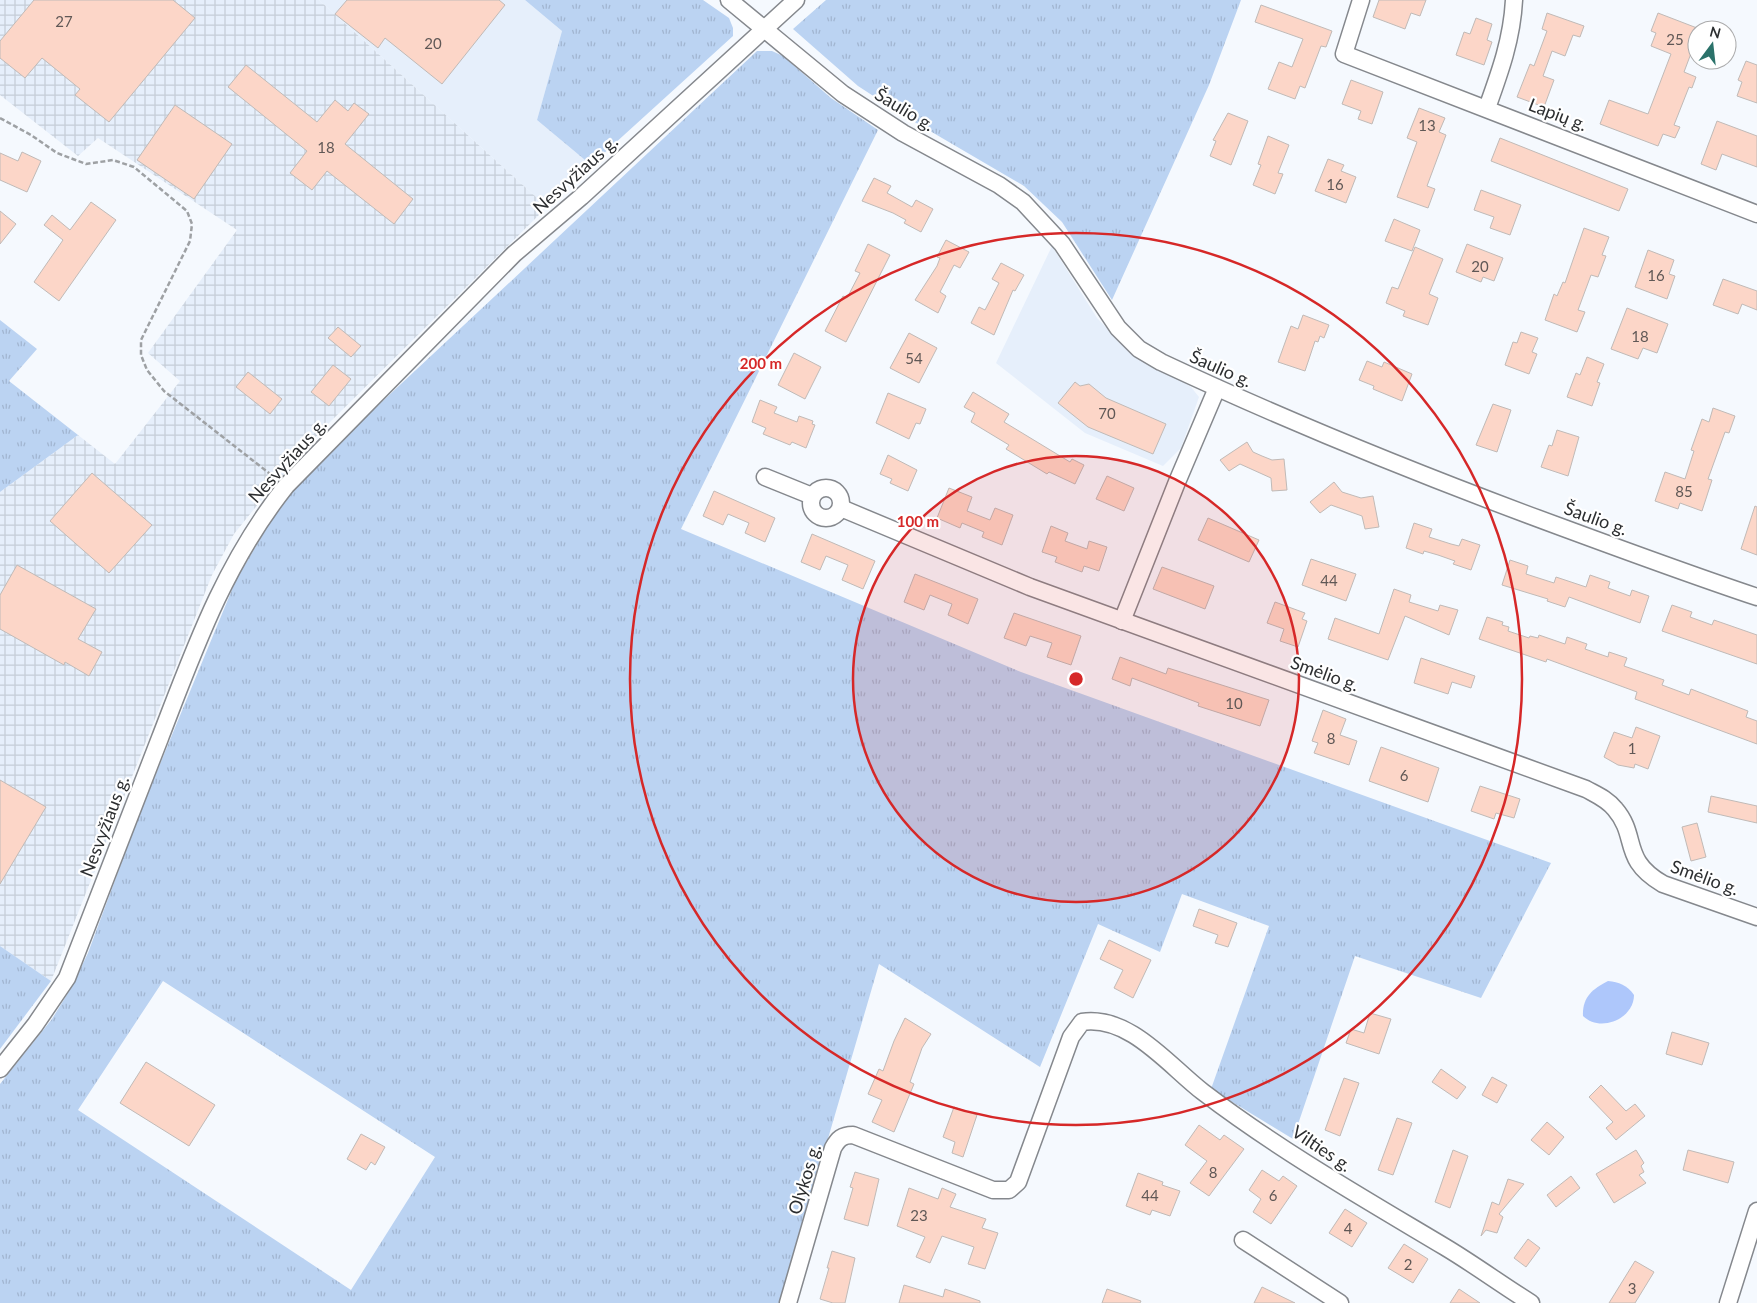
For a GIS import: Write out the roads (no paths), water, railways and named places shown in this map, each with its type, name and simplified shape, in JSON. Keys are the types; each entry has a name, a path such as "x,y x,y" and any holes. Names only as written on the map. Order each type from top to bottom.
{"street":[{"name":"Šaulio g.","path":"729,0 862,108 903,133 999,185 1023,202 1062,244 1118,328 1139,349 1161,362 1313,430 1504,506 1757,597"},
{"name":"Nesvyžiaus g.","path":"0,1069 35,1024 67,978 193,651 240,550 262,516 286,486 514,254 581,197 796,0"},
{"name":"Lapių g.","path":"1361,0 1344,54 1757,214"},
{"path":"1487,108 1505,60 1510,39 1514,0"},
{"path":"1122,621 1176,482 1217,388"},
{"path":"765,477 812,496"},
{"path":"824,487 832,488 838,493 841,500 840,508 832,517 820,517 812,508 812,496 817,490 824,487"},
{"name":"Smėlio g.","path":"840,508 1030,587 1586,789 1604,799 1615,810 1623,822 1631,850 1640,867 1650,877 1663,884 1757,917"},
{"name":"Vilties g.","path":"992,1190 1009,1190 1018,1182 1071,1037 1082,1022 1097,1020 1113,1024 1144,1042 1203,1092 1333,1180 1486,1273 1531,1303"},
{"name":"Olykos g.","path":"788,1303 833,1148 844,1135 853,1136 992,1190"},
{"path":"1728,1303 1757,1211"},
{"path":"1243,1240 1340,1303"}]}
